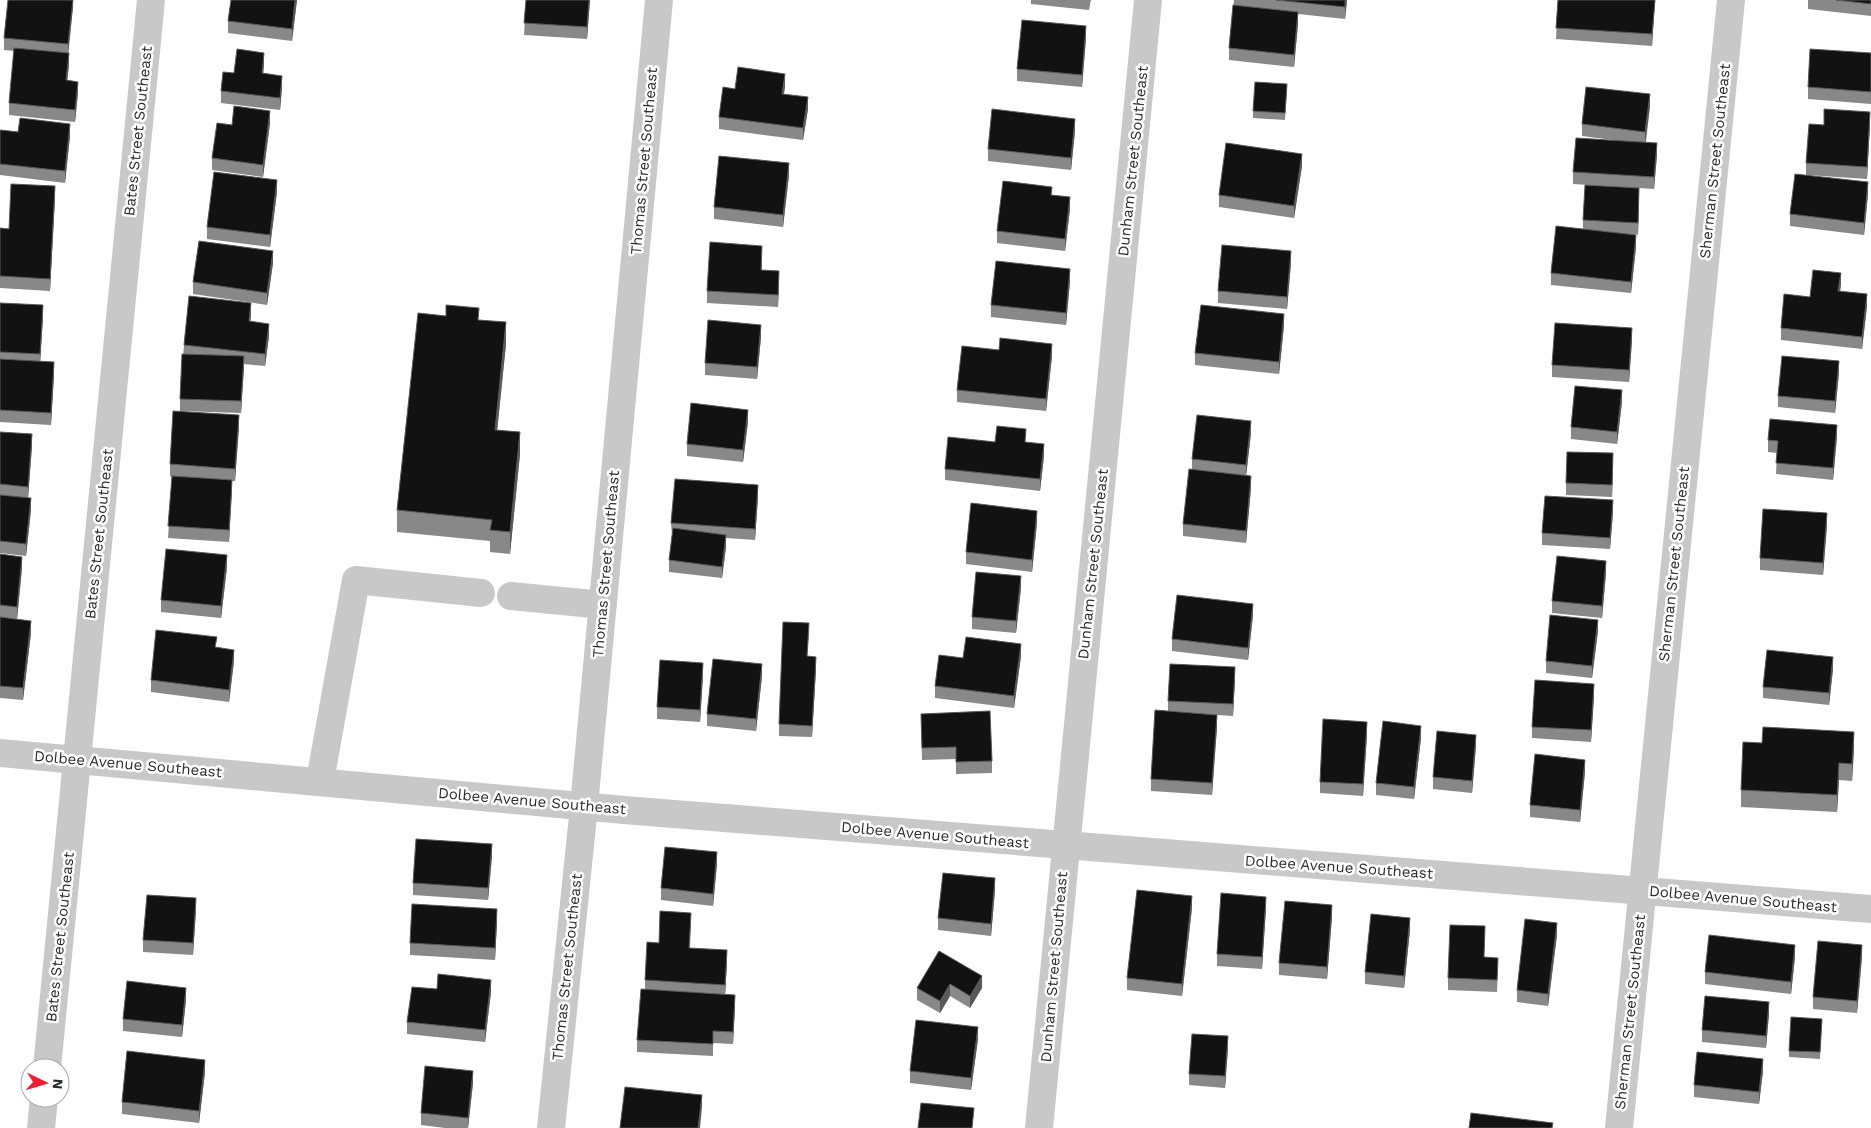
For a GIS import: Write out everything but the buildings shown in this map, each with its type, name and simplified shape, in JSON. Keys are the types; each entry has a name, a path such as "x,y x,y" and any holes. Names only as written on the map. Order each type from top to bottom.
{"street":[{"name":"Bates Street Southeast","path":"48,1058 151,0"},
{"name":"Thomas Street Southeast","path":"551,1128 584,806 659,0"},
{"name":"Dunham Street Southeast","path":"1038,1128 1148,0"},
{"name":"Sherman Street Southeast","path":"1618,1128 1731,0"},
{"path":"320,781 356,580 481,593"},
{"path":"511,596 603,605"},
{"name":"Dolbee Avenue Southeast","path":"0,753 584,806 1871,910"},
{"path":"41,1128 43,1108"}]}
